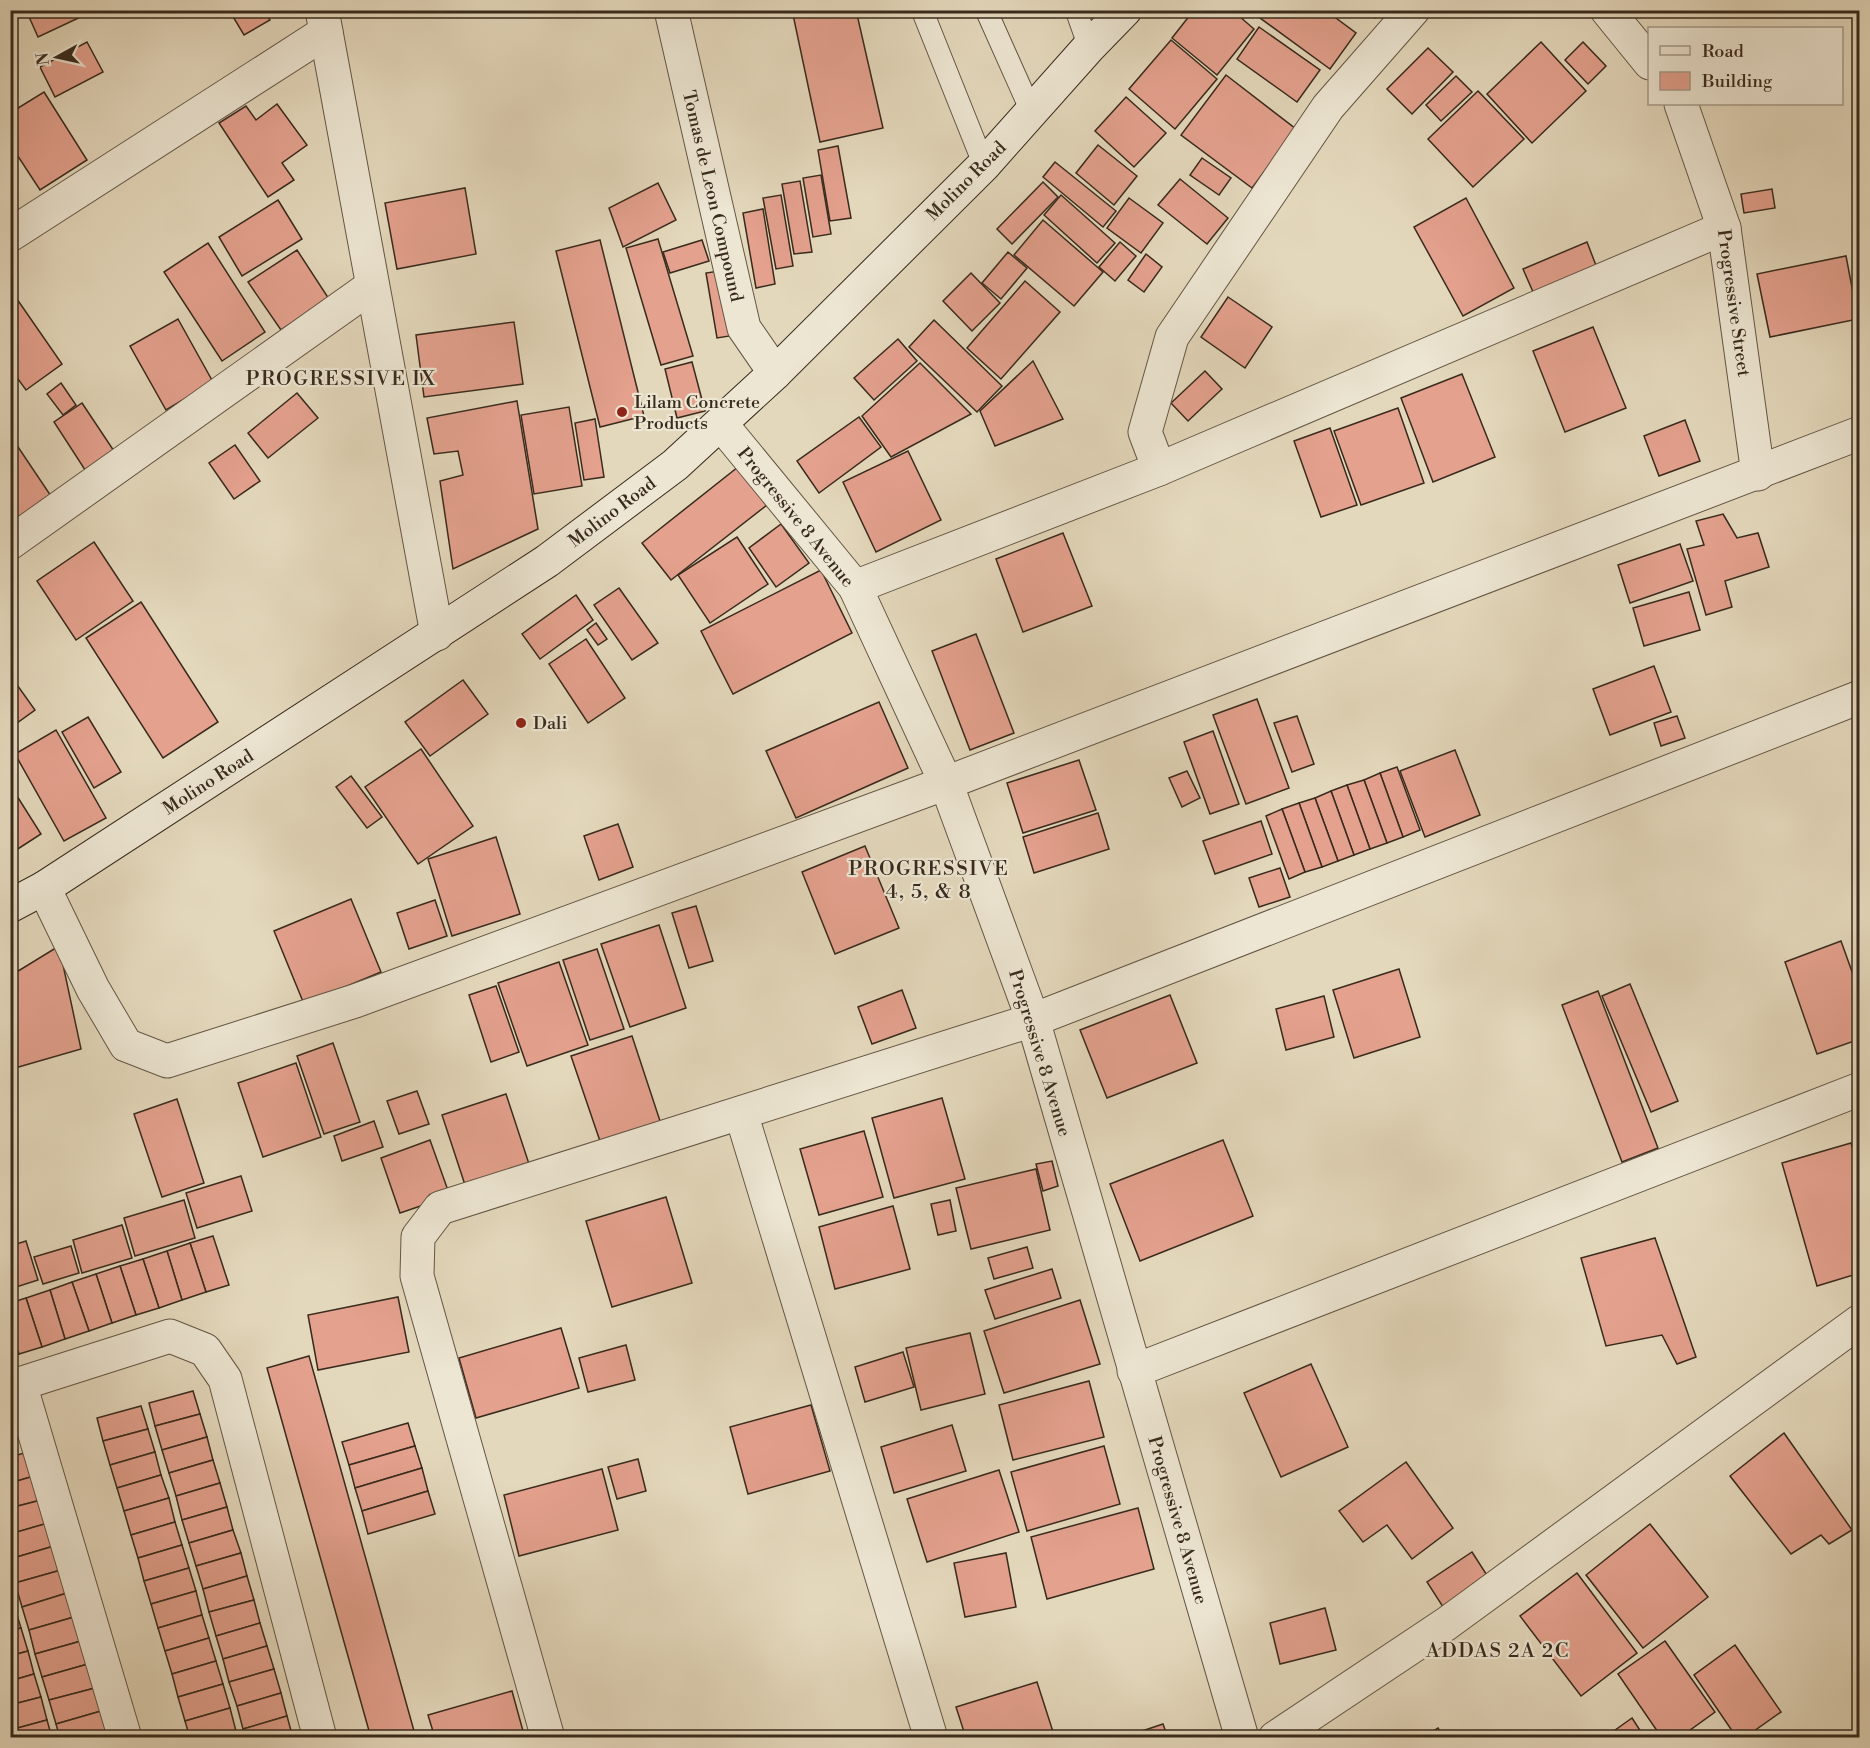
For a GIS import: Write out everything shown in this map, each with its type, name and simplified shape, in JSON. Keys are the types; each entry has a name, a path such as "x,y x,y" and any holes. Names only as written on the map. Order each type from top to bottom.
{"street":[{"name":"Tomas de Leon Compound","path":"670,10 744,328 775,373"},
{"name":"Molino Road","path":"10,906 44,888 548,561 675,465 775,373 984,165 1125,10"},
{"path":"1159,469 1145,432 1172,337 1328,107 1413,10"},
{"path":"1606,10 1648,61"},
{"path":"10,235 324,21 436,634"},
{"name":"Progressive Street","path":"1680,105 1724,228 1758,474"},
{"path":"855,588 1159,469 1724,228"},
{"path":"10,543 372,286"},
{"name":"Progressive 8 Avenue","path":"721,424 855,588 946,783 1033,1020 1242,1737"},
{"path":"44,888 93,989 126,1045 167,1061 355,1001 946,783 1758,474 1860,433"},
{"path":"548,1737 417,1276 418,1237 440,1208 1033,1020 1860,697"},
{"path":"1134,1371 1860,1089"},
{"path":"741,1113 931,1737"},
{"path":"1275,1737 1446,1624 1860,1321"},
{"path":"125,1737 15,1385 170,1336 205,1350 225,1379 320,1737"}],"lane":[{"path":"922,10 984,165"},
{"path":"986,10 1032,113"},
{"path":"1076,10 1089,47"}],"building":[{"path":"26,10 88,10 89,13 38,37"},
{"path":"229,10 264,10 270,20 244,35"},
{"path":"792,10 856,10 883,128 820,142"},
{"path":"1194,10 1232,10 1254,29 1217,75 1172,38"},
{"path":"1249,10 1325,10 1356,33 1330,69"},
{"path":"1366,10 1381,10 1375,18"},
{"path":"1259,27 1320,70 1297,102 1237,59"},
{"path":"1171,40 1217,79 1175,129 1129,89"},
{"path":"87,42 103,72 55,97 40,67"},
{"path":"1541,42 1586,91 1532,143 1487,94"},
{"path":"1583,42 1606,66 1588,84 1565,60"},
{"path":"1428,48 1453,72 1412,114 1387,89"},
{"path":"1226,75 1296,129 1252,188 1181,135"},
{"path":"1456,76 1472,92 1441,121 1426,105"},
{"path":"1478,91 1524,139 1473,187 1428,139"},
{"path":"44,92 87,160 40,190 10,144 10,113"},
{"path":"1126,97 1166,133 1134,167 1095,131"},
{"path":"277,104 307,145 282,163 294,180 268,197 219,123 246,106 256,120"},
{"path":"1098,145 1137,176 1114,205 1076,173"},
{"path":"838,146 851,218 830,221 818,150"},
{"path":"1202,158 1231,178 1219,195 1190,175"},
{"path":"1055,162 1116,211 1103,227 1043,177"},
{"path":"821,175 831,234 813,237 803,178"},
{"path":"1180,179 1228,218 1207,244 1158,205"},
{"path":"800,181 812,252 794,254 782,184"},
{"path":"1043,182 1058,197 1012,244 997,229"},
{"path":"658,183 676,220 623,247 609,208"},
{"path":"465,188 476,254 397,269 385,203"},
{"path":"1772,189 1775,208 1744,213 1741,194"},
{"path":"781,195 793,266 776,269 763,198"},
{"path":"1061,195 1115,243 1097,263 1044,215"},
{"path":"1129,198 1163,223 1141,253 1107,228"},
{"path":"1466,198 1514,288 1463,316 1414,227"},
{"path":"278,200 302,239 242,276 219,237"},
{"path":"763,209 775,284 756,288 743,213"},
{"path":"1043,220 1103,272 1074,306 1014,255"},
{"path":"658,239 693,356 661,365 626,248"},
{"path":"600,240 644,416 600,427 556,251"},
{"path":"702,240 709,261 670,273 663,252"},
{"path":"1120,242 1136,256 1115,281 1099,267"},
{"path":"1587,242 1597,268 1534,294 1523,269"},
{"path":"208,243 265,332 222,361 164,272"},
{"path":"297,250 329,299 281,330 248,282"},
{"path":"1008,252 1027,268 1001,299 982,283"},
{"path":"1146,254 1162,267 1144,292 1128,280"},
{"path":"1846,256 1858,319 1770,337 1757,274"},
{"path":"725,270 736,335 717,338 706,273"},
{"path":"971,273 1000,303 972,331 943,301"},
{"path":"1025,281 1060,312 1001,379 967,348"},
{"path":"10,289 62,364 26,390 10,368"},
{"path":"1228,297 1272,327 1245,368 1201,337"},
{"path":"178,319 213,382 166,410 130,346"},
{"path":"934,320 1002,386 977,412 909,347"},
{"path":"514,322 523,384 424,397 416,335"},
{"path":"1593,327 1626,408 1565,432 1533,351"},
{"path":"898,339 917,361 874,400 854,378"},
{"path":"1033,361 1063,419 995,446 980,411"},
{"path":"692,362 705,411 677,418 665,369"},
{"path":"920,363 971,414 891,457 862,416"},
{"path":"1205,371 1222,389 1188,421 1171,403"},
{"path":"1462,374 1495,457 1433,482 1401,398"},
{"path":"61,383 76,405 63,415 47,394"},
{"path":"297,393 318,418 268,458 248,433"},
{"path":"517,401 538,529 453,569 440,481 463,475 458,451 434,454 427,418"},
{"path":"82,403 118,457 89,476 54,422"},
{"path":"569,407 582,486 534,494 521,415"},
{"path":"1398,408 1424,483 1361,505 1334,431"},
{"path":"859,417 881,447 819,493 797,461"},
{"path":"595,419 604,477 584,480 575,423"},
{"path":"1685,420 1700,461 1659,476 1644,436"},
{"path":"1330,428 1357,505 1321,517 1294,441"},
{"path":"10,435 53,499 10,528"},
{"path":"235,445 260,481 234,499 209,463"},
{"path":"908,451 941,520 876,552 843,482"},
{"path":"738,467 767,505 671,580 642,543"},
{"path":"1723,514 1737,538 1758,533 1769,567 1725,581 1732,607 1706,615 1687,549 1704,545 1696,521"},
{"path":"781,524 809,563 776,587 749,548"},
{"path":"1063,533 1092,606 1023,632 996,559"},
{"path":"737,537 768,584 710,623 678,575"},
{"path":"94,542 133,601 76,640 37,581"},
{"path":"1680,544 1693,581 1630,603 1618,565"},
{"path":"821,570 852,633 733,694 701,631"},
{"path":"619,588 658,643 632,660 594,605"},
{"path":"1689,592 1700,630 1644,646 1633,608"},
{"path":"576,595 593,620 540,659 522,634"},
{"path":"141,602 218,722 163,758 86,638"},
{"path":"596,623 607,639 598,645 587,630"},
{"path":"976,634 1014,733 970,750 932,651"},
{"path":"586,639 625,698 588,723 549,664"},
{"path":"1654,666 1671,712 1610,735 1593,689"},
{"path":"10,675 35,710 10,728"},
{"path":"463,680 488,714 430,756 405,722"},
{"path":"1257,699 1289,788 1246,804 1213,715"},
{"path":"879,702 908,768 796,818 766,751"},
{"path":"1297,716 1314,764 1292,772 1274,723"},
{"path":"1677,716 1685,738 1661,746 1654,723"},
{"path":"88,717 121,772 94,788 62,732"},
{"path":"56,730 106,818 64,841 15,754"},
{"path":"1213,731 1239,804 1210,814 1184,742"},
{"path":"421,749 473,826 418,864 365,787"},
{"path":"1455,750 1480,815 1425,837 1400,771"},
{"path":"1079,760 1096,810 1023,833 1007,783"},
{"path":"1397,767 1420,830 1403,837 1380,773"},
{"path":"1187,771 1200,798 1182,807 1169,778"},
{"path":"1380,773 1403,837 1387,843 1364,780"},
{"path":"351,776 382,817 367,828 336,787"},
{"path":"1364,780 1387,843 1370,849 1347,785"},
{"path":"10,785 41,834 10,854"},
{"path":"1347,785 1370,849 1354,855 1331,791"},
{"path":"1331,791 1354,855 1338,861 1315,798"},
{"path":"1315,798 1338,861 1322,867 1299,803"},
{"path":"1299,803 1322,867 1305,872 1282,809"},
{"path":"1282,809 1305,872 1289,879 1266,816"},
{"path":"1098,813 1109,849 1034,873 1023,837"},
{"path":"1261,821 1272,854 1215,874 1203,841"},
{"path":"618,824 633,867 599,880 584,836"},
{"path":"496,837 520,914 452,936 428,859"},
{"path":"865,846 899,928 835,954 802,872"},
{"path":"1280,868 1290,897 1259,907 1249,878"},
{"path":"351,899 381,972 304,1004 274,931"},
{"path":"435,900 447,936 409,949 397,913"},
{"path":"696,906 713,961 689,968 672,913"},
{"path":"659,925 686,1008 630,1027 601,944"},
{"path":"1841,941 1860,994 1860,1039 1817,1054 1785,962"},
{"path":"59,946 81,1049 15,1068 10,1051 10,976"},
{"path":"597,949 624,1029 590,1040 563,960"},
{"path":"559,962 588,1045 527,1066 498,983"},
{"path":"1399,969 1420,1037 1354,1058 1333,990"},
{"path":"1630,984 1678,1101 1651,1112 1602,996"},
{"path":"496,986 519,1052 491,1062 469,995"},
{"path":"902,990 916,1028 872,1044 858,1007"},
{"path":"1598,991 1658,1148 1622,1162 1562,1005"},
{"path":"1170,995 1197,1063 1107,1098 1080,1030"},
{"path":"1324,996 1334,1037 1286,1050 1276,1009"},
{"path":"632,1036 662,1127 602,1147 571,1056"},
{"path":"333,1043 360,1122 324,1134 297,1056"},
{"path":"296,1063 321,1137 263,1157 238,1083"},
{"path":"417,1091 429,1124 399,1134 387,1101"},
{"path":"506,1094 531,1170 467,1191 442,1115"},
{"path":"942,1098 965,1179 894,1198 872,1118"},
{"path":"177,1099 204,1183 162,1197 134,1114"},
{"path":"374,1121 383,1147 342,1161 334,1136"},
{"path":"864,1131 883,1197 819,1215 800,1149"},
{"path":"430,1140 450,1196 400,1213 381,1158"},
{"path":"1223,1140 1253,1216 1140,1261 1110,1184"},
{"path":"1851,1143 1860,1173 1860,1273 1817,1286 1782,1163"},
{"path":"1052,1161 1058,1186 1043,1191 1036,1164"},
{"path":"1036,1169 1050,1230 971,1249 956,1188"},
{"path":"241,1176 252,1211 197,1228 186,1193"},
{"path":"666,1197 692,1283 612,1307 586,1221"},
{"path":"184,1200 195,1238 135,1256 124,1218"},
{"path":"950,1200 956,1231 938,1235 931,1204"},
{"path":"893,1206 910,1269 835,1289 819,1227"},
{"path":"122,1225 132,1258 82,1273 73,1240"},
{"path":"213,1236 229,1285 206,1292 190,1243"},
{"path":"1655,1238 1696,1357 1677,1364 1662,1335 1606,1346 1581,1258"},
{"path":"26,1241 38,1280 10,1289 10,1246"},
{"path":"190,1243 206,1292 182,1300 167,1251"},
{"path":"71,1246 79,1273 43,1284 34,1257"},
{"path":"1027,1247 1033,1268 994,1279 988,1258"},
{"path":"167,1251 182,1300 159,1308 143,1259"},
{"path":"143,1259 159,1308 136,1315 120,1266"},
{"path":"120,1266 136,1315 112,1323 96,1274"},
{"path":"1052,1269 1061,1298 995,1319 985,1290"},
{"path":"96,1274 112,1323 89,1331 72,1282"},
{"path":"72,1282 89,1331 65,1339 50,1290"},
{"path":"50,1290 65,1339 42,1347 26,1298"},
{"path":"398,1297 409,1352 318,1370 308,1315"},
{"path":"26,1298 42,1347 19,1354 10,1330 10,1303"},
{"path":"1080,1300 1100,1364 1004,1393 984,1331"},
{"path":"561,1328 579,1388 476,1418 459,1358"},
{"path":"10,1330 19,1354 10,1357"},
{"path":"970,1333 985,1394 921,1410 906,1348"},
{"path":"626,1345 635,1380 588,1392 579,1358"},
{"path":"903,1352 914,1387 865,1402 855,1367"},
{"path":"309,1356 416,1738 371,1738 267,1368"},
{"path":"1311,1364 1348,1447 1281,1477 1244,1393"},
{"path":"1089,1381 1104,1437 1013,1460 999,1405"},
{"path":"193,1391 200,1414 155,1426 149,1403"},
{"path":"811,1405 830,1471 748,1494 730,1427"},
{"path":"141,1406 148,1429 103,1441 97,1418"},
{"path":"200,1414 207,1437 162,1450 155,1426"},
{"path":"408,1423 415,1446 349,1465 342,1442"},
{"path":"952,1425 966,1471 894,1493 881,1447"},
{"path":"148,1429 155,1452 110,1465 103,1441"},
{"path":"1784,1433 1852,1530 1829,1544 1821,1535 1791,1554 1730,1476"},
{"path":"207,1437 213,1460 169,1473 162,1450"},
{"path":"415,1446 422,1468 355,1488 349,1465"},
{"path":"1104,1446 1120,1504 1027,1531 1011,1472"},
{"path":"28,1452 34,1476 10,1483 10,1457"},
{"path":"155,1452 161,1475 117,1488 110,1465"},
{"path":"638,1459 646,1491 617,1499 608,1467"},
{"path":"213,1460 220,1483 176,1496 169,1473"},
{"path":"1406,1462 1453,1528 1412,1559 1387,1525 1363,1542 1339,1511"},
{"path":"422,1468 428,1491 362,1511 355,1488"},
{"path":"602,1469 618,1530 519,1556 504,1495"},
{"path":"999,1470 1019,1532 927,1562 907,1499"},
{"path":"161,1475 169,1498 124,1511 117,1488"},
{"path":"34,1476 41,1500 10,1508 10,1483"},
{"path":"220,1483 227,1507 182,1520 176,1496"},
{"path":"428,1491 435,1514 368,1534 362,1511"},
{"path":"169,1498 175,1522 131,1535 124,1511"},
{"path":"41,1500 48,1523 10,1534 10,1508"},
{"path":"227,1507 233,1530 189,1543 182,1520"},
{"path":"1138,1508 1154,1569 1047,1599 1031,1537"},
{"path":"175,1522 182,1545 138,1558 131,1535"},
{"path":"48,1523 54,1546 10,1559 10,1534"},
{"path":"1650,1524 1708,1597 1643,1648 1586,1575"},
{"path":"233,1530 241,1553 196,1566 189,1543"},
{"path":"182,1545 189,1568 144,1581 138,1558"},
{"path":"54,1546 61,1570 15,1583 10,1559"},
{"path":"1472,1552 1490,1580 1445,1610 1427,1582"},
{"path":"241,1553 247,1576 203,1589 196,1566"},
{"path":"1006,1553 1016,1607 965,1617 954,1563"},
{"path":"189,1568 196,1591 151,1604 144,1581"},
{"path":"61,1570 67,1593 22,1607 15,1583"},
{"path":"1577,1573 1637,1653 1581,1696 1520,1616"},
{"path":"247,1576 254,1600 209,1612 203,1589"},
{"path":"196,1591 202,1615 158,1628 151,1604"},
{"path":"67,1593 74,1617 29,1630 22,1607"},
{"path":"254,1600 260,1623 216,1636 209,1612"},
{"path":"14,1605 21,1628 10,1631 10,1606"},
{"path":"1325,1608 1336,1650 1280,1664 1270,1623"},
{"path":"202,1615 209,1638 165,1651 158,1628"},
{"path":"74,1617 81,1641 35,1654 29,1630"},
{"path":"260,1623 267,1646 223,1659 216,1636"},
{"path":"21,1628 28,1651 10,1656 10,1631"},
{"path":"209,1638 216,1661 172,1674 165,1651"},
{"path":"81,1641 88,1664 42,1677 35,1654"},
{"path":"1665,1641 1715,1712 1679,1738 1662,1738 1618,1674"},
{"path":"1735,1645 1781,1712 1744,1738 1737,1738 1694,1675"},
{"path":"267,1646 274,1669 229,1682 223,1659"},
{"path":"28,1651 34,1674 10,1681 10,1656"},
{"path":"216,1661 223,1684 178,1697 172,1674"},
{"path":"88,1664 95,1688 49,1700 42,1677"},
{"path":"274,1669 281,1693 237,1706 229,1682"},
{"path":"34,1674 41,1697 10,1705 10,1681"},
{"path":"1037,1682 1055,1738 966,1738 956,1707"},
{"path":"223,1684 230,1708 185,1721 178,1697"},
{"path":"95,1688 101,1711 56,1724 49,1700"},
{"path":"512,1691 523,1731 499,1738 435,1738 428,1715"},
{"path":"281,1693 287,1716 243,1729 237,1706"},
{"path":"41,1697 47,1720 10,1730 10,1705"},
{"path":"230,1708 236,1731 215,1738 190,1738 185,1721"},
{"path":"101,1711 108,1734 98,1738 60,1738 56,1724"},
{"path":"287,1716 293,1738 246,1738 243,1729"},
{"path":"1632,1718 1645,1738 1604,1738"},
{"path":"47,1720 52,1738 10,1738 10,1730"},
{"path":"1163,1724 1168,1738 1121,1738"},
{"path":"1438,1728 1444,1738 1422,1738"},
{"path":"236,1731 238,1738 215,1738"}],"place":[{"name":"Lilam Concrete Products","path":"622,412"},
{"name":"Dali","path":"521,723"}],"district":[{"name":"PROGRESSIVE IX","path":"341,378"},
{"name":"PROGRESSIVE 4, 5, & 8","path":"929,880"},
{"name":"ADDAS 2A 2C","path":"1498,1650"}]}
